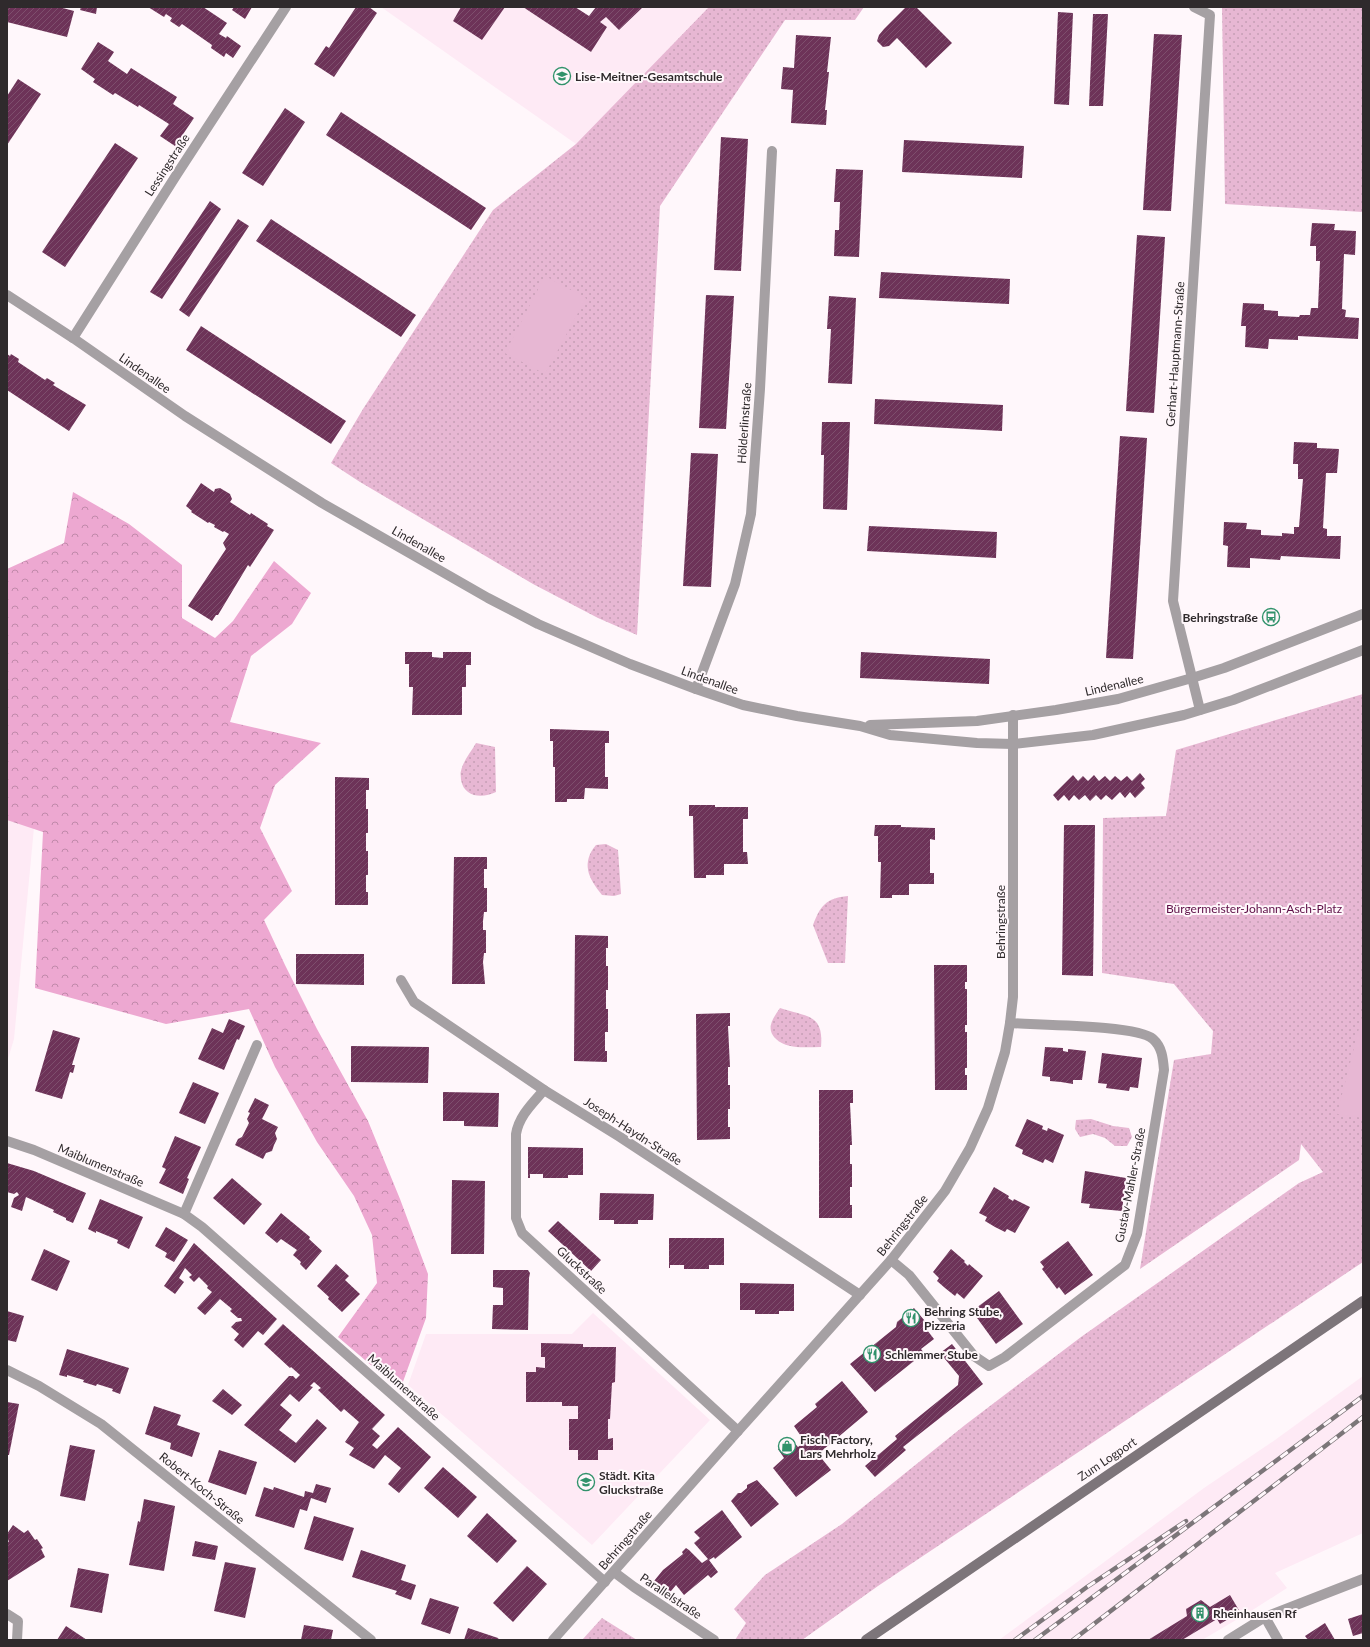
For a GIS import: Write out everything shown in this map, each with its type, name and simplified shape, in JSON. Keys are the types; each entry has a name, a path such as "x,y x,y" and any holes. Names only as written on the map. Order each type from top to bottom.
{"main road":[{"name":"Zum Logport","path":"866,1640 1363,1301"}],"street":[{"name":"Lessingstraße","path":"73,338 177,174 286,7"},
{"name":"Gerhart-Hauptmann-Straße","path":"1194,7 1210,15 1173,601 1200,710"},
{"name":"Hölderlinstraße","path":"696,689 735,584 751,514 760,389 772,151"},
{"name":"Lindenallee","path":"7,295 73,338 185,416 322,503 488,598 538,624 630,664 696,689 761,710 860,726 890,735 977,743 1013,744 1093,735 1200,710 1233,700 1363,650"},
{"name":"Lindenallee","path":"860,726 977,721 1056,710 1118,699 1192,678 1282,646 1363,614"},
{"name":"Behringstraße","path":"553,1640 891,1260 945,1191 970,1148 992,1095 1005,1052 1013,997 1013,715"},
{"name":"Joseph-Haydn-Straße","path":"401,980 414,1002 544,1090 620,1137 860,1295"},
{"name":"Gustav-Mahler-Straße","path":"891,1260 909,1276 974,1356 989,1366 1005,1357 1124,1265 1136,1234 1164,1070 1163,1054 1154,1039 1145,1034 1094,1026 1034,1025 1010,1022"},
{"path":"184,1214 257,1045"},
{"name":"Gluckstraße","path":"544,1090 527,1108 518,1124 516,1134 516,1218 522,1233 738,1431"},
{"name":"Maiblumenstraße","path":"7,1141 34,1150 184,1214 202,1227 605,1582"},
{"name":"Robert-Koch-Straße","path":"7,1370 39,1386 101,1424 371,1640"},
{"name":"Parallelstraße","path":"614,1572 714,1640"},
{"path":"1228,1640 1265,1617 1363,1579"},
{"path":"7,1614 18,1621 17,1640"},
{"path":"1265,1617 1278,1640"}],"shaded area":[{"name":"Lise-Meitner-Gesamtschule","path":"381,7 461,7 453,21 482,40 505,7 523,7 591,52 607,27 600,22 606,17 619,30 643,7 710,7 634,90 576,144"},
{"path":"7,685 47,690 14,1039 7,1062"},
{"name":"Städt. Kita Gluckstraße","path":"593,1313 710,1420 592,1545 408,1385 426,1334 572,1334"},
{"path":"1363,1376 1363,1533 1275,1573 1287,1588 1202,1640 999,1640 1204,1488 1275,1440"}],"green space":[{"path":"709,7 864,7 855,20 785,20 660,206 637,635 598,618 533,584 360,482 331,463 363,409 493,210 576,144"},
{"path":"1222,7 1363,7 1363,212 1225,204"},
{"path":"545,276 586,298 545,374 505,353"},
{"path":"73,492 129,524 182,565 182,618 215,638 233,621 274,561 311,593 292,624 251,656 230,722 321,743 275,785 260,828 292,891 264,920 317,1029 368,1121 400,1199 428,1274 426,1318 400,1390 338,1337 377,1283 372,1235 354,1196 317,1142 275,1067 249,1009 166,1024 35,988 43,832 7,820 7,569 64,543"},
{"name":"Bürgermeister-Johann-Asch-Platz","path":"1363,694 1363,1262 878,1586 802,1640 735,1640 746,1623 734,1609 765,1575 842,1524 965,1425 1081,1337 1299,1183 1323,1172 1301,1144 1299,1160 1140,1269 1174,1060 1211,1054 1213,1031 1174,984 1102,973 1103,818 1166,816 1176,750"},
{"path":"476,743 495,747 496,792 491,794 480,796 474,795 466,790 461,780 462,767"},
{"path":"606,844 618,850 621,894 614,896 602,895 593,883 588,870 591,852 596,845"},
{"path":"848,896 845,963 828,963 813,925 818,913 825,904 834,899"},
{"path":"780,1008 805,1015 816,1022 820,1028 821,1047 786,1045 776,1039 771,1031 771,1024"},
{"path":"1363,1013 1363,1118 1337,1114"},
{"path":"1091,1119 1113,1126 1129,1128 1132,1137 1127,1146 1115,1146 1105,1138 1093,1134 1080,1137 1075,1129 1076,1120"},
{"path":"602,1618 637,1640 582,1640"}],"building":[{"path":"7,7 59,7 74,11 67,37 7,22"},
{"path":"81,7 97,7 96,14 80,10"},
{"path":"148,7 203,7 227,23 219,34 226,38 227,36 241,46 233,58 226,53 224,57 211,48 212,45 182,24 179,27 170,21 172,18 166,14 164,17"},
{"path":"234,7 252,7 245,19 232,10"},
{"path":"356,7 369,7 377,13 334,77 314,64 326,46 329,48"},
{"path":"461,7 505,7 482,40 453,21"},
{"path":"523,7 575,7 589,16 596,7 643,7 619,30 606,17 600,22 607,27 591,52"},
{"path":"906,7 916,7 952,43 926,68 897,38 889,46 883,47 877,41 879,35 884,29"},
{"path":"1058,12 1073,13 1069,105 1054,104"},
{"path":"1093,14 1108,14 1103,106 1089,106"},
{"path":"1154,34 1182,35 1171,211 1143,210"},
{"path":"796,35 831,37 827,72 829,72 825,110 827,110 826,125 791,123 793,90 781,89 783,67 794,68"},
{"path":"98,42 114,52 108,61 127,74 131,68 177,97 173,104 194,118 175,146 160,136 169,124 139,105 138,107 115,93 113,95 93,82 95,79 81,69"},
{"path":"18,79 41,94 7,145 7,96"},
{"path":"285,108 305,122 263,186 242,173"},
{"path":"341,112 486,208 471,230 326,135"},
{"path":"721,137 748,139 741,271 714,270"},
{"path":"904,140 1024,146 1022,178 902,172"},
{"path":"115,143 138,158 65,267 42,252"},
{"path":"836,169 863,170 859,257 834,256 835,230 839,230 840,202 834,202"},
{"path":"210,201 221,209 162,299 150,292"},
{"path":"238,219 249,226 189,317 179,310"},
{"path":"271,219 416,315 401,337 256,241"},
{"path":"1312,223 1335,224 1334,230 1356,231 1355,255 1344,254 1342,309 1346,310 1345,317 1359,318 1358,339 1298,336 1298,340 1269,339 1268,349 1245,347 1246,326 1241,326 1243,303 1264,304 1264,310 1278,311 1278,316 1299,317 1300,315 1310,315 1311,308 1318,308 1320,261 1316,261 1316,246 1310,246"},
{"path":"1137,235 1165,237 1154,413 1126,411"},
{"path":"881,272 1010,279 1009,304 879,298"},
{"path":"706,295 734,296 726,429 699,428"},
{"path":"829,296 856,298 852,384 828,383 831,329 827,329"},
{"path":"201,326 346,421 331,444 186,350"},
{"path":"7,354 10,356 11,354 19,359 18,362 45,380 47,378 55,383 53,385 86,405 69,431 7,390"},
{"path":"875,399 1003,405 1002,431 874,424"},
{"path":"822,422 850,422 847,510 823,509 824,455 821,455"},
{"path":"1120,436 1147,438 1133,659 1106,658"},
{"path":"1294,442 1317,443 1317,448 1339,449 1337,473 1326,473 1323,528 1327,529 1327,536 1341,536 1340,559 1281,556 1280,560 1250,558 1250,568 1227,567 1228,546 1223,545 1224,522 1247,523 1246,529 1261,530 1261,535 1282,536 1282,533 1294,534 1294,527 1299,527 1303,479 1298,479 1298,464 1293,464"},
{"path":"691,453 718,454 711,587 683,586"},
{"path":"201,483 214,492 215,489 220,488 230,494 232,499 230,502 250,515 251,513 268,524 267,526 274,530 250,567 248,565 218,615 216,615 212,621 188,606 226,549 223,543 229,534 214,527 215,525 209,522 208,523 191,512 192,511 186,506"},
{"path":"869,526 997,532 996,558 867,551"},
{"path":"405,652 432,652 432,657 443,658 443,652 471,652 471,665 466,665 466,687 462,687 462,715 412,715 413,687 409,687 409,664 405,664"},
{"path":"861,652 990,659 989,684 860,678"},
{"path":"550,729 609,731 609,743 605,743 605,777 608,777 608,789 585,788 584,799 567,799 567,802 555,802 555,767 553,767 553,741 550,741"},
{"path":"1140,773 1145,779 1141,783 1145,788 1135,798 1130,792 1125,798 1120,792 1112,800 1106,795 1101,800 1096,795 1090,801 1085,795 1079,800 1074,795 1069,801 1064,795 1058,801 1053,795 1073,775 1078,781 1083,776 1088,781 1094,775 1099,781 1105,776 1110,781 1115,776 1121,781 1127,776 1132,781"},
{"path":"335,777 369,778 369,790 366,790 366,809 368,809 366,851 368,851 368,875 366,875 366,892 368,892 368,905 335,905"},
{"path":"689,805 748,807 748,819 743,819 743,852 747,852 748,864 724,864 724,875 706,875 706,878 694,878 693,816 689,816"},
{"path":"875,825 901,825 901,827 935,828 935,840 930,839 930,873 934,873 934,884 909,884 909,895 892,895 892,898 880,898 881,862 878,862 878,836 874,836"},
{"path":"1064,825 1095,825 1093,976 1062,975"},
{"path":"454,857 487,857 487,869 484,869 484,888 487,888 487,912 484,912 483,921 483,930 486,930 486,953 484,953 483,962 485,984 452,984"},
{"path":"575,935 608,936 608,948 606,948 608,990 606,990 606,1009 608,1009 608,1032 605,1032 605,1051 607,1051 607,1062 574,1061"},
{"path":"296,954 364,954 364,985 296,984"},
{"path":"934,965 967,965 967,982 965,982 965,989 967,989 967,1025 965,1025 965,1032 967,1032 967,1068 965,1068 965,1075 967,1075 967,1090 935,1090"},
{"path":"730,1013 730,1026 728,1026 730,1067 728,1067 728,1085 730,1085 730,1109 728,1109 728,1127 730,1127 730,1139 697,1140 696,1014"},
{"path":"229,1019 245,1026 239,1040 237,1039 224,1070 198,1059 212,1028 223,1033"},
{"path":"53,1030 80,1038 72,1065 75,1065 73,1073 70,1072 62,1099 35,1091"},
{"path":"351,1046 429,1047 428,1083 351,1082"},
{"path":"1045,1047 1063,1048 1063,1051 1068,1052 1068,1049 1086,1051 1082,1080 1073,1080 1073,1084 1050,1081 1050,1077 1042,1076"},
{"path":"1102,1053 1142,1058 1138,1088 1130,1087 1129,1091 1106,1088 1107,1084 1098,1083"},
{"path":"193,1082 219,1093 205,1124 179,1113"},
{"path":"819,1090 853,1090 853,1103 850,1103 852,1145 850,1145 850,1164 852,1164 852,1187 850,1187 850,1205 852,1205 852,1218 819,1218"},
{"path":"443,1092 499,1093 498,1127 464,1126 464,1121 443,1121"},
{"path":"255,1098 269,1105 262,1119 278,1127 275,1133 277,1139 272,1151 266,1153 263,1159 235,1145 238,1139 242,1137 249,1123 247,1119 250,1113 248,1112"},
{"path":"1027,1119 1043,1126 1042,1129 1047,1131 1048,1128 1064,1135 1053,1163 1045,1159 1043,1163 1022,1154 1023,1150 1015,1146"},
{"path":"175,1136 201,1147 187,1178 189,1179 183,1194 159,1183 166,1169 162,1167"},
{"path":"528,1147 583,1148 583,1175 568,1175 568,1178 543,1178 543,1174 530,1174 530,1178 528,1178"},
{"path":"7,1163 34,1171 86,1193 73,1223 53,1212 54,1210 26,1197 22,1211 11,1207 14,1198 19,1195 17,1192 14,1194 7,1192"},
{"path":"1085,1171 1126,1178 1122,1211 1089,1208 1090,1204 1081,1203"},
{"path":"232,1178 262,1204 244,1225 213,1198"},
{"path":"452,1180 485,1181 484,1254 451,1254"},
{"path":"994,1187 1009,1196 1008,1198 1013,1201 1014,1199 1030,1207 1015,1233 1007,1229 1005,1232 995,1227 985,1221 987,1217 979,1213"},
{"path":"600,1193 654,1194 653,1220 638,1220 638,1224 614,1224 614,1220 599,1220"},
{"path":"100,1199 143,1217 129,1249 117,1243 118,1240 88,1229"},
{"path":"281,1213 310,1237 309,1239 322,1251 306,1270 300,1264 301,1262 293,1255 297,1250 281,1239 277,1243 265,1233"},
{"path":"558,1221 601,1260 591,1271 548,1231"},
{"path":"166,1227 188,1240 174,1262 165,1257 167,1253 155,1246"},
{"path":"669,1238 724,1238 724,1265 709,1265 709,1269 684,1269 684,1265 670,1265 669,1268"},
{"path":"1068,1241 1093,1275 1065,1295 1059,1287 1057,1289 1042,1269 1044,1267 1040,1262"},
{"path":"194,1243 277,1319 263,1335 258,1331 243,1348 234,1340 239,1334 231,1327 236,1322 242,1321 241,1318 238,1318 230,1311 232,1309 220,1299 205,1315 197,1308 212,1292 199,1277 194,1282 189,1277 192,1275 185,1268 179,1278 184,1282 175,1294 164,1286"},
{"path":"44,1249 70,1261 57,1291 31,1280"},
{"path":"951,1249 965,1261 964,1262 968,1266 969,1264 983,1276 964,1299 957,1293 955,1296 945,1288 937,1281 939,1278 933,1272"},
{"path":"336,1264 349,1276 345,1280 360,1294 342,1312 317,1286"},
{"path":"493,1270 528,1270 530,1273 528,1330 492,1329 493,1305 503,1305 503,1288 493,1287"},
{"path":"740,1283 794,1284 794,1311 779,1311 779,1314 755,1314 755,1310 740,1310"},
{"path":"999,1291 1023,1324 996,1344 972,1311"},
{"path":"914,1308 930,1327 927,1330 934,1339 921,1349 924,1353 875,1392 850,1364 896,1327 897,1322"},
{"path":"7,1311 24,1316 16,1342 7,1340"},
{"path":"283,1324 385,1415 372,1429 380,1436 372,1445 377,1449 398,1427 431,1457 399,1493 388,1484 401,1468 385,1455 374,1469 349,1455 354,1448 345,1442 359,1422 344,1409 341,1412 318,1390 321,1388 314,1382 310,1386 313,1387 299,1402 290,1394 280,1405 292,1415 279,1430 296,1443 317,1419 327,1428 295,1463 244,1425 289,1376 293,1376 296,1379 300,1375 291,1367 290,1368 264,1344"},
{"path":"541,1343 583,1344 583,1347 616,1347 615,1382 612,1383 610,1419 608,1419 608,1439 613,1438 613,1450 598,1450 598,1460 578,1460 578,1450 569,1450 569,1419 578,1419 578,1406 562,1406 562,1402 526,1402 526,1372 536,1372 536,1367 545,1368 545,1357 541,1357"},
{"path":"952,1344 983,1384 903,1447 906,1450 875,1477 865,1466 897,1439 895,1436 958,1385 959,1376 940,1353"},
{"path":"67,1349 129,1368 120,1394 112,1391 113,1389 97,1384 96,1386 83,1382 84,1380 67,1375 67,1377 59,1375"},
{"path":"842,1381 868,1412 818,1454 831,1470 796,1497 773,1468 784,1458 778,1449 791,1439 798,1447 805,1442 794,1426 817,1407 815,1404"},
{"path":"223,1389 242,1405 232,1415 212,1401"},
{"path":"7,1402 19,1404 9,1455 7,1455"},
{"path":"154,1406 181,1415 177,1425 200,1433 192,1457 170,1449 171,1443 145,1434"},
{"path":"70,1445 95,1450 85,1501 60,1496"},
{"path":"219,1450 257,1462 246,1495 208,1482"},
{"path":"443,1467 477,1497 458,1518 424,1488"},
{"path":"757,1480 779,1504 751,1527 731,1501 738,1493 741,1493 747,1488 747,1485"},
{"path":"316,1484 331,1488 326,1503 311,1498 307,1511 300,1509 294,1528 255,1516 264,1487 273,1490 274,1487 304,1497 305,1491 313,1493"},
{"path":"144,1499 175,1506 164,1571 129,1565"},
{"path":"722,1510 742,1537 715,1559 714,1557 709,1560 718,1572 711,1578 708,1575 684,1595 676,1585 667,1596 653,1584 654,1581 663,1570 683,1554 682,1552 686,1548 702,1563 708,1559 694,1543 700,1538 694,1532"},
{"path":"487,1513 517,1541 497,1563 467,1536"},
{"path":"314,1516 354,1528 343,1561 304,1549"},
{"path":"13,1525 24,1533 28,1530 35,1540 37,1539 43,1548 41,1549 45,1557 7,1581 7,1544 9,1541 7,1539 7,1534"},
{"path":"195,1541 218,1546 215,1560 192,1556"},
{"path":"361,1550 406,1565 401,1580 416,1585 411,1600 395,1594 397,1591 352,1577"},
{"path":"225,1562 256,1568 245,1618 214,1611"},
{"path":"527,1566 547,1584 513,1622 493,1603"},
{"path":"78,1568 109,1574 102,1613 70,1607"},
{"path":"1230,1595 1240,1612 1220,1624 1217,1619 1182,1640 1148,1640 1187,1616 1186,1609 1201,1600 1210,1607"},
{"path":"430,1598 459,1607 450,1634 421,1624"},
{"path":"1363,1614 1363,1633 1353,1636 1348,1619"},
{"path":"1325,1623 1335,1640 1308,1640 1305,1636"},
{"path":"304,1625 333,1630 331,1640 301,1640"},
{"path":"66,1626 87,1640 57,1640"},
{"path":"468,1628 498,1638 499,1640 464,1640"}],"railway":[{"path":"1035,1640 1363,1396"},
{"path":"1073,1640 1363,1417"},
{"path":"1015,1640 1087,1587 1186,1521"}],"place":[{"name":"Lise-Meitner-Gesamtschule","path":"562,76"},
{"name":"Behringstraße","path":"1271,617"},
{"name":"Behring Stube, Pizzeria","path":"911,1318"},
{"name":"Schlemmer Stube","path":"872,1354"},
{"name":"Fisch Factory, Lars Mehrholz","path":"787,1446"},
{"name":"Städt. Kita Gluckstraße","path":"586,1482"},
{"name":"Rheinhausen Rf","path":"1200,1613"}]}
